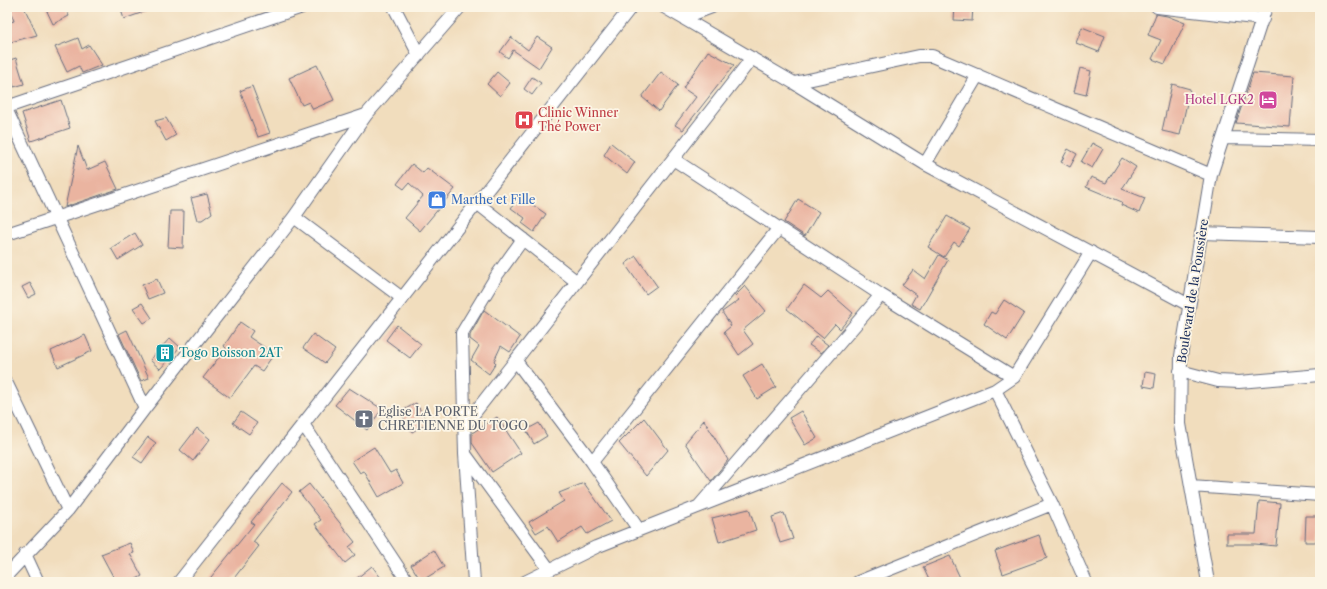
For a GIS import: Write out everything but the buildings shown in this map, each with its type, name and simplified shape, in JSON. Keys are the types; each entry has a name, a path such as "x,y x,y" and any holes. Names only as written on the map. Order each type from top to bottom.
{"street":[{"path":"7,107 302,7"},
{"path":"394,7 419,56"},
{"path":"7,575 25,554 68,510 145,408 294,217 366,115 419,56 460,7"},
{"path":"179,582 631,7"},
{"path":"664,7 794,83 925,164 1189,305"},
{"path":"683,18 712,7"},
{"path":"1157,7 1263,19"},
{"name":"Boulevard de la Poussière","path":"1208,582 1180,424 1181,356 1211,175 1266,7"},
{"path":"794,83 925,55 978,75 1211,175"},
{"path":"465,425 752,58"},
{"path":"925,164 978,75"},
{"path":"7,111 145,408"},
{"path":"7,234 366,115"},
{"path":"1224,138 1320,140"},
{"path":"673,159 881,295 1014,377"},
{"path":"477,203 577,282"},
{"path":"294,217 402,298"},
{"path":"592,462 779,228"},
{"path":"1201,233 1320,237"},
{"path":"474,582 465,454 462,333 496,275 523,239"},
{"path":"525,582 549,569 638,530 995,390 1014,377 1091,252"},
{"path":"698,507 881,295"},
{"path":"516,361 592,462 638,530"},
{"path":"1180,371 1218,382 1239,382 1320,375"},
{"path":"7,384 68,510"},
{"path":"995,390 1052,504 1086,582"},
{"path":"303,424 408,582"},
{"path":"465,454 549,569"},
{"path":"1191,486 1320,494"},
{"path":"858,582 1052,504"},
{"path":"25,554 38,582"}],"place":[{"name":"Hotel LGK2","path":"1268,100"},
{"name":"Clinic Winner Thé Power","path":"524,120"},
{"name":"Marthe et Fille","path":"437,200"},
{"name":"Togo Boisson 2AT","path":"165,353"},
{"name":"Eglise LA PORTE CHRETIENNE DU TOGO","path":"364,419"}]}
